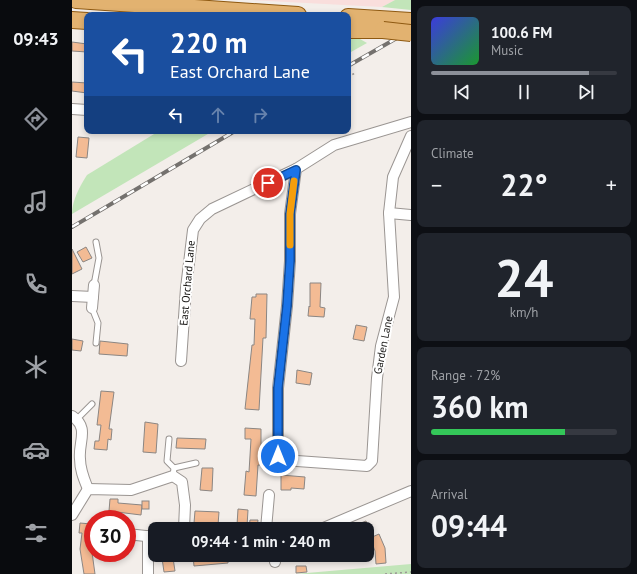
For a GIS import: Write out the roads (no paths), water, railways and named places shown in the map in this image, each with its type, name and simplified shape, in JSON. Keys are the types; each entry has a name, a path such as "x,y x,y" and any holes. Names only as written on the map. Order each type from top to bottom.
{"main road":[{"path":"76,0 248,12"},
{"path":"351,18 411,33"},
{"path":"72,20 84,21"},
{"path":"351,30 411,21"}],"street":[{"path":"72,109 84,110"},
{"name":"East Orchard Lane","path":"181,361 186,288 193,230 200,219 212,209 296,170 334,145 411,122"},
{"name":"Garden Lane","path":"296,170 290,214 290,261 287,306 278,388 278,456 283,460 367,466 372,461 377,378 381,346 394,297 388,213 393,177 411,136"},
{"path":"388,213 411,214"},
{"path":"92,308 94,285"},
{"path":"72,296 93,297"},
{"path":"74,417 83,434 79,457 81,471 88,489"},
{"path":"88,489 131,490 173,472 182,482 186,505 185,522"},
{"path":"72,515 88,489"},
{"path":"350,522 411,491"},
{"path":"266,522 268,495"},
{"path":"136,535 148,536"},
{"path":"148,574 149,562"}],"lane":[{"path":"94,285 99,258 96,242"},
{"path":"92,308 98,323 96,343"},
{"path":"74,417 92,404"},
{"path":"169,439 167,461 173,472 196,463"}],"railway":[{"path":"351,64 411,30"},
{"path":"72,227 230,134"}]}
